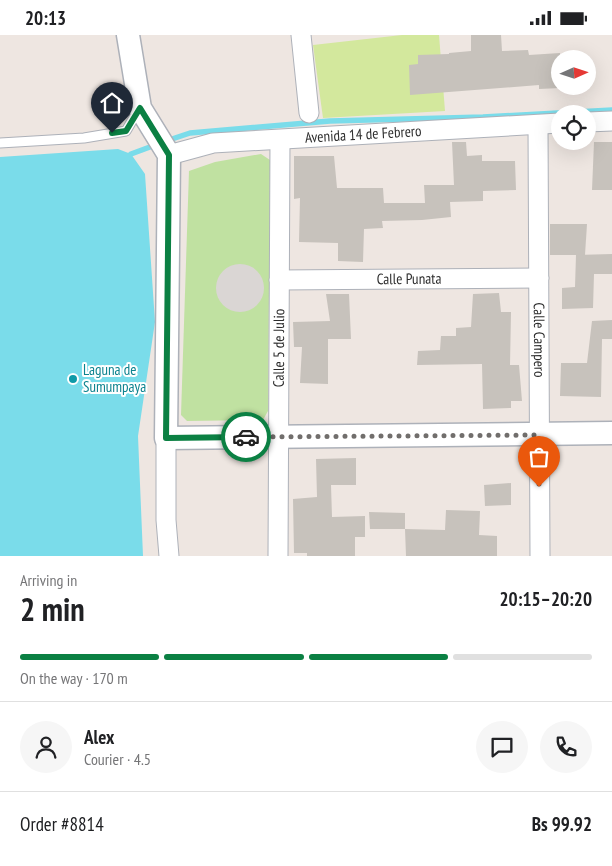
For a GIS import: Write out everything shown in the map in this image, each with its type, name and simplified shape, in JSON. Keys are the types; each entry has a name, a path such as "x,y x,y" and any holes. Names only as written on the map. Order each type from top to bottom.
{"street":[{"path":"128,35 140,108 169,155 166,520 170,556"},
{"path":"301,35 309,113"},
{"path":"596,122 612,121"},
{"name":"Avenida 14 de Febrero","path":"169,155 213,143 551,124"},
{"name":"Calle Campero","path":"538,125 540,556"},
{"name":"Calle 5 de Julio","path":"278,556 280,140"},
{"name":"Calle Punata","path":"279,280 539,279"},
{"path":"166,438 612,433"}],"lane":[{"path":"0,143 84,138 126,131 140,108"}],"green space":[{"path":"402,35 439,35 445,111 323,118 313,45"},
{"path":"261,154 270,160 268,411 263,420 187,421 181,415 189,171 215,162"}],"shaded area":[{"path":"235,264 245,264 254,268 260,274 263,279 263,297 254,308 245,312 235,312 226,308 220,302 216,293 216,283 220,274 226,268"}],"water":[{"name":"Laguna de Sumumpaya","path":"118,149 131,154 145,174 155,322 138,436 143,556 0,556 0,157"}],"building":[{"path":"471,35 501,35 502,51 528,50 529,55 551,54 551,88 539,89 539,85 410,95 409,65 418,64 418,55 471,51"},
{"path":"452,142 466,142 467,156 482,155 482,161 515,161 516,190 483,191 483,201 450,202 451,217 382,221 383,228 364,229 363,262 338,261 338,243 299,242 300,198 294,199 294,156 334,156 337,188 383,188 384,203 425,203 424,185 454,185"},
{"path":"596,142 612,142 612,190 592,190 594,150 596,150"},
{"path":"550,224 587,224 585,255 550,255"},
{"path":"612,254 612,274 594,274 593,308 562,309 562,288 575,287 576,255"},
{"path":"499,293 501,312 511,312 510,365 519,365 522,401 511,401 511,408 483,409 482,364 417,365 418,351 440,350 441,336 456,336 456,328 471,327 473,294"},
{"path":"326,294 349,294 351,339 328,339 328,384 300,383 302,347 294,347 293,322 330,321"},
{"path":"612,320 612,339 602,339 601,397 560,396 561,363 587,363 592,321"},
{"path":"356,458 356,485 331,485 332,517 365,516 365,537 355,537 355,556 307,556 307,553 294,553 293,499 317,497 316,459"},
{"path":"511,483 511,505 485,506 484,485"},
{"path":"446,510 480,511 479,535 497,536 497,556 406,556 405,529 445,530"},
{"path":"369,512 405,513 405,529 370,529"}],"waterway":[{"path":"166,141 190,133 330,121 483,117 612,110"},
{"path":"131,154 158,144"}],"way so far":[{"path":"246,437 539,435 539,487"}],"place":[{"name":"Laguna de Sumumpaya","path":"73,379"}],"route":[{"path":"112,133 126,131 140,108 169,155 166,438 246,437"}]}
